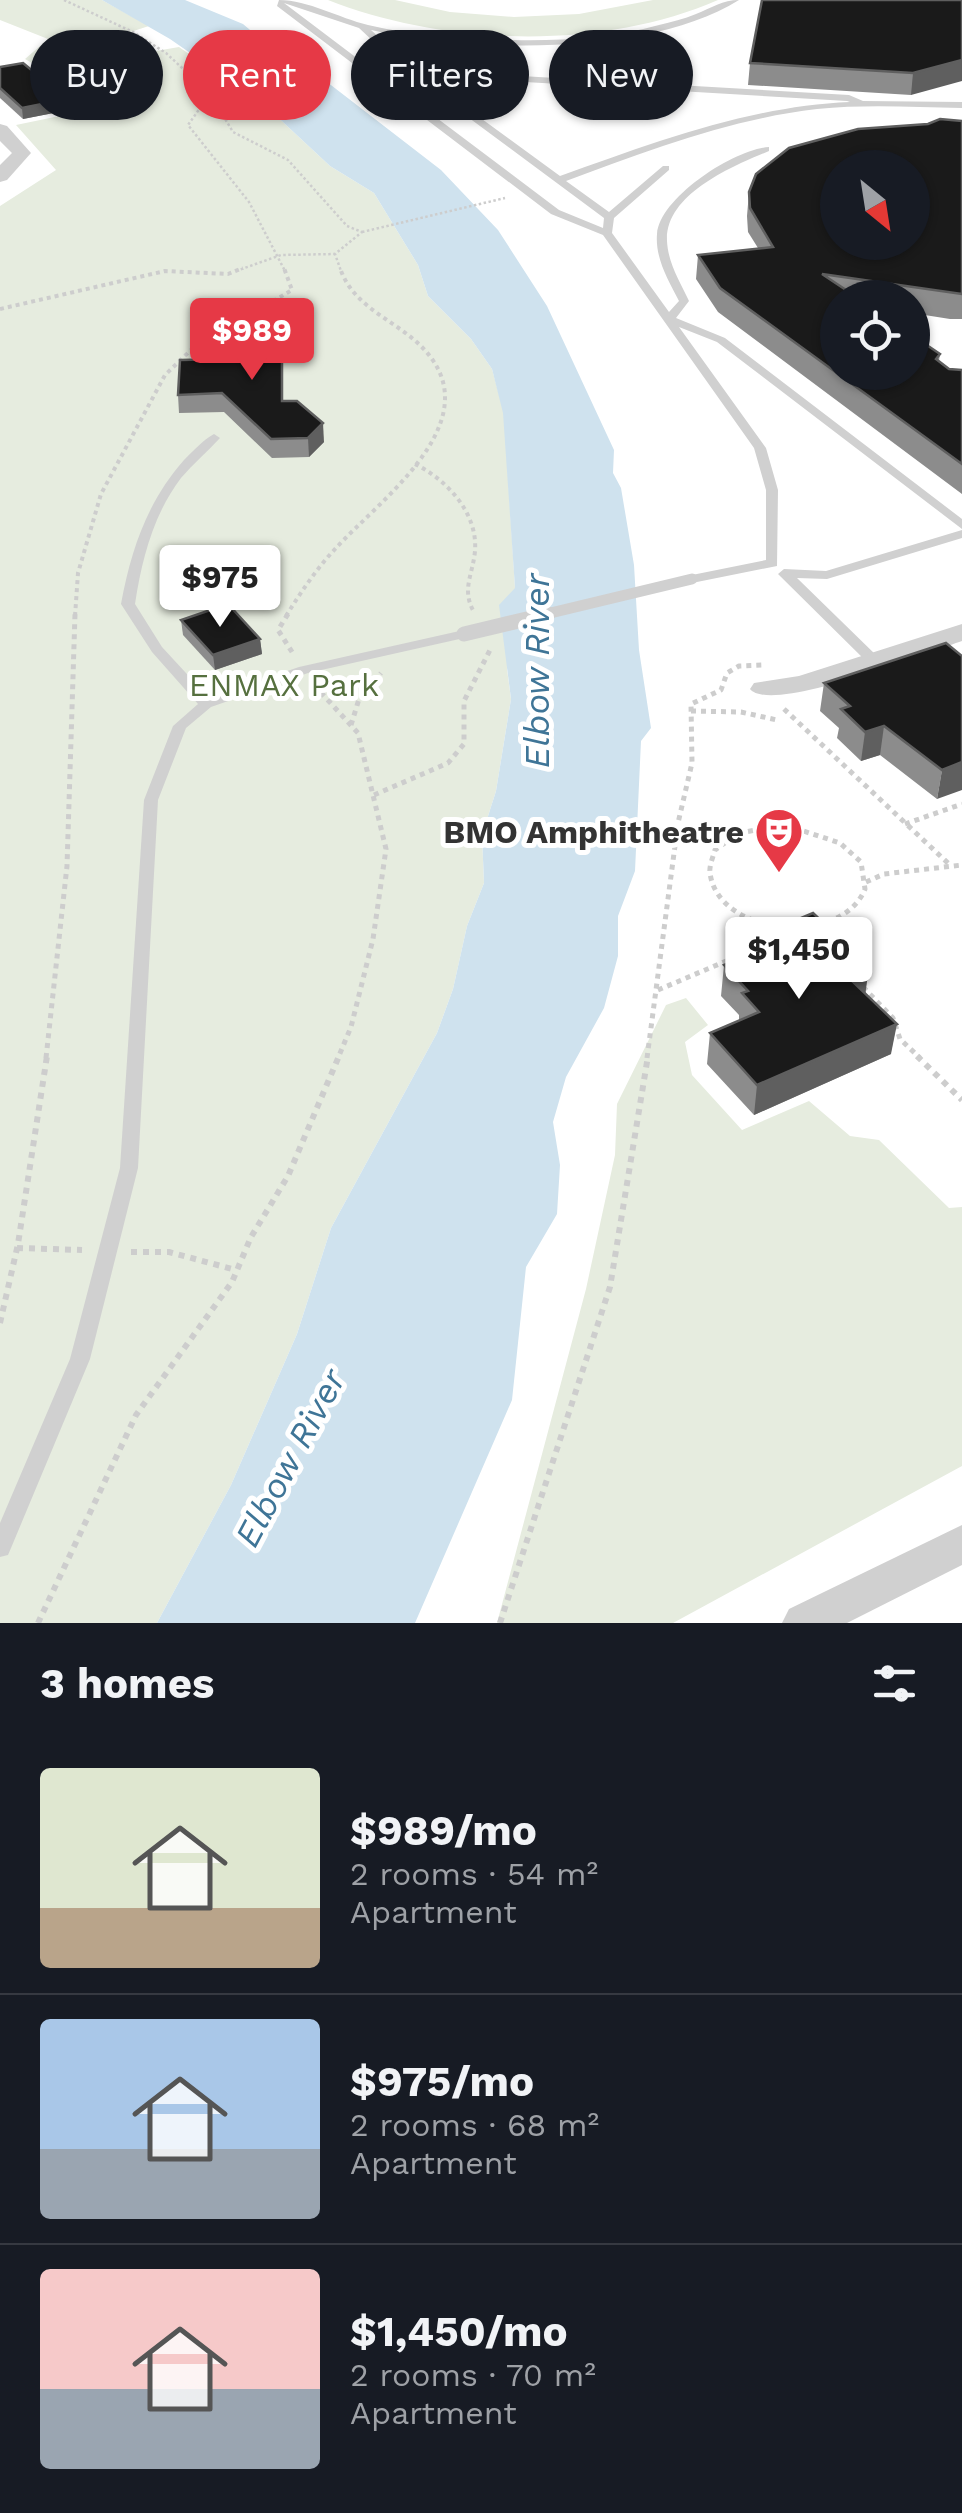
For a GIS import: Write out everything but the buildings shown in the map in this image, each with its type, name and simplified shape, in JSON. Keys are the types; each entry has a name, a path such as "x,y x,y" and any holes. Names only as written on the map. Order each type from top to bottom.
{"street":[{"path":"0,130 22,153 0,176"},
{"path":"771,677 803,684 962,632"},
{"path":"804,1623 962,1544"}],"lane":[{"path":"279,0 360,25 431,37 542,42 642,31 735,0"},
{"path":"279,0 351,59"},
{"path":"360,25 366,30"},
{"path":"529,79 849,98 864,104"},
{"path":"559,180 696,133 795,110 864,104 962,106"},
{"path":"431,120 555,212 607,233 760,448 772,490 772,562 874,661"},
{"path":"477,120 609,216"},
{"path":"669,319 684,301 666,268 663,228 679,202 708,177 766,149"},
{"path":"607,233 609,216 666,168"},
{"path":"669,319 720,340 962,524"},
{"path":"206,704 157,649 128,604 135,557 152,512 186,462 214,438"},
{"path":"784,574 827,575 962,534"},
{"path":"0,1548 80,1359 129,1168 150,800 180,726 206,704 304,670 772,562"}],"path":[{"path":"64,0 133,32 183,69"},
{"path":"0,1323 18,1248 52,1022 68,866 71,670 78,573 101,494 165,376 192,348 292,290 281,256 252,202 188,124 191,120"},
{"path":"226,120 233,132 288,160 348,226 362,232"},
{"path":"0,308 165,271 228,274 281,256 335,254 362,232 494,200"},
{"path":"38,1623 136,1415 237,1270 252,1236 288,1176 351,1027 373,939 386,850 358,733 318,691 278,630 332,552 408,474 446,407 442,374 426,351 396,324 358,304 344,284 335,254"},
{"path":"500,1623 610,1287 658,990 678,823 692,763 692,704 721,690 727,672 739,666 771,677 905,824 951,866"},
{"path":"692,712 741,712 777,720"},
{"path":"905,824 962,804"},
{"path":"790,934 806,927 831,922 850,912 862,898 866,882 862,865 851,850 810,829 760,826 720,844 710,859 708,876 715,893 731,909 766,924 806,927 819,940"},
{"path":"866,882 884,874 962,865"},
{"path":"658,990 774,941"},
{"path":"856,979 893,1018 900,1038 962,1100"},
{"path":"18,1248 82,1250"},
{"path":"132,1252 169,1252 237,1270"}],"green space":[{"name":"ENMAX Park","path":"0,0 102,0 149,26 137,30 30,32 0,20"},
{"path":"328,0 395,0 450,12 514,17 579,14 653,0 718,0 672,17 624,28 549,30 549,35 529,36 529,30 443,30"},
{"name":"ENMAX Park","path":"179,47 183,50 183,120 281,120 330,166 374,193 418,265 428,296 471,339 492,369 504,413 515,588 507,669 511,699 496,791 482,835 484,883 467,926 453,989 437,1033 331,1228 297,1334 231,1485 157,1623 0,1623 0,206 56,170 16,125 40,120 163,120 163,50"},
{"path":"686,998 708,1025 685,1042 692,1075 742,1130 809,1101 850,1136 879,1140 949,1208 962,1207 962,1466 673,1623 497,1623 586,1289 615,1155 617,1104 666,1005"}],"water":[{"path":"102,0 185,0 250,30 183,30 183,48 163,35 163,30 154,30"},
{"name":"Elbow River","path":"331,85 351,101 351,120 376,120 441,170 498,230 547,306 614,450 613,473 621,488 634,565 639,650 651,728 641,741 635,871 618,916 618,956 604,1008 566,1077 553,1122 560,1165 557,1214 526,1267 512,1400 415,1623 157,1623 231,1485 297,1334 331,1228 437,1033 453,989 467,926 484,883 482,835 496,791 511,699 499,605 515,588 503,413 492,369 471,339 428,296 418,265 374,193 330,166 281,120 331,120"}],"place":[{"name":"BMO Amphitheatre","path":"779,874"}]}
